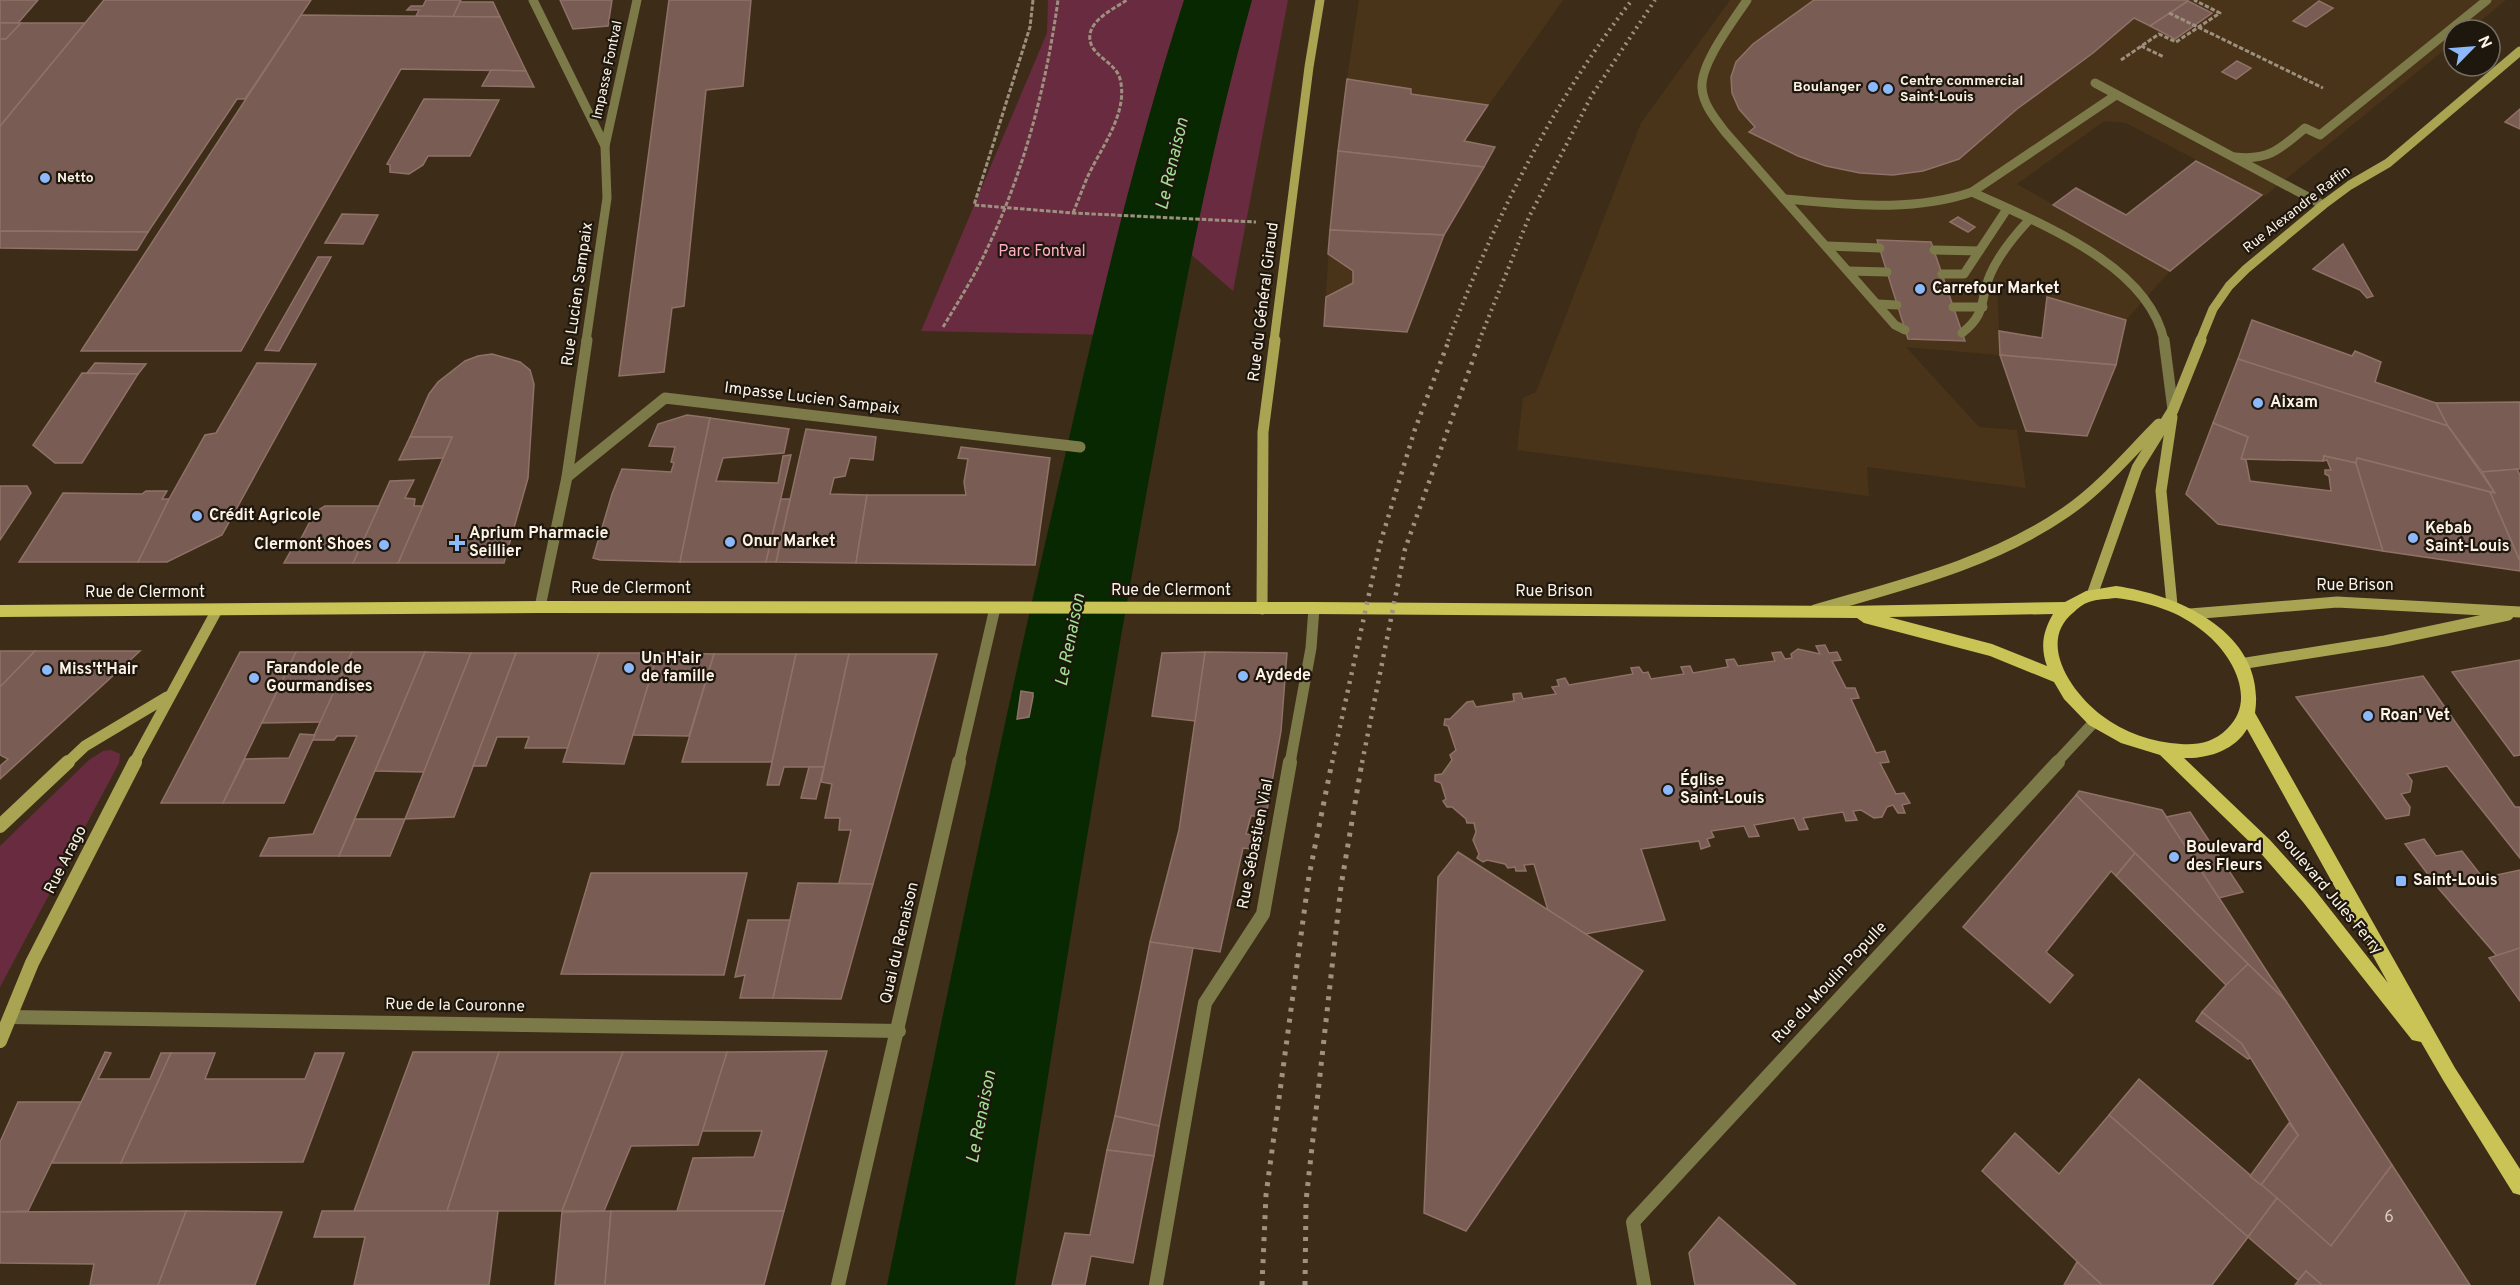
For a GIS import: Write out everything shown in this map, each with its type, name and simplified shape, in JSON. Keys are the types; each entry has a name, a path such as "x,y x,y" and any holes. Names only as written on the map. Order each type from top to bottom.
{"main road":[{"name":"Rue du Général Giraud","path":"1262,609 1263,432 1320,0"},
{"name":"Rue Alexandre Raffin","path":"2092,595 2137,468 2173,410 2213,309 2229,286 2323,205 2350,185 2388,163 2520,51"},
{"name":"Rue Alexandre Raffin","path":"2172,605 2161,491 2173,410"},
{"path":"1809,612 1967,563 2030,534 2067,512 2173,410"},
{"path":"2125,593 2172,605 2211,629 2229,647 2240,664 2250,692 2248,715 2237,733 2219,746 2193,752 2165,750 2128,740 2096,720 2073,700 2058,677 2051,657 2050,638 2055,621 2067,608 2092,595 2125,593"},
{"name":"Rue Brison","path":"2190,614 2337,602 2520,612"},
{"name":"Rue de Clermont","path":"0,611 540,607 1262,609"},
{"name":"Rue Brison","path":"1262,609 1846,612 2067,608"},
{"name":"Rue Arago","path":"0,1041 32,963 168,697 217,610"},
{"name":"Rue Brison","path":"1846,612 1992,650 2058,677"},
{"name":"Rue Brison","path":"2240,664 2385,641 2520,612"},
{"path":"0,826 85,746 168,697"},
{"name":"Boulevard Jules Ferry","path":"2248,715 2450,1074 2520,1186"},
{"name":"Boulevard Jules Ferry","path":"2165,750 2235,816 2302,887 2450,1074"}],"street":[{"name":"Rue Lucien Sampaix","path":"533,0 605,146 607,198 567,477 540,607"},
{"name":"Impasse Fontval","path":"605,146 637,0"},
{"path":"1747,0 1708,65 1701,82 1713,114 1726,133 1895,325 1905,330"},
{"path":"2235,157 2250,160 2264,158 2305,128 2320,135 2487,0"},
{"path":"2095,83 2323,205"},
{"path":"1784,198 1901,207 1927,205 1972,192 2116,95"},
{"path":"1972,192 2029,220 2116,270 2144,296 2161,328 2173,410"},
{"path":"1942,274 1964,274 2007,209"},
{"path":"1962,333 1973,326 1981,316 1989,278 2010,241 2029,220"},
{"path":"1827,246 1880,248"},
{"path":"1934,250 1979,251"},
{"path":"1848,271 1887,272"},
{"path":"1877,304 1897,305"},
{"path":"1953,307 1983,308"},
{"name":"Impasse Lucien Sampaix","path":"567,477 666,398 1080,447"},
{"name":"Quai du Renaison","path":"838,1285 994,608"},
{"name":"Rue Sébastien Vial","path":"1156,1285 1205,1003 1263,914 1311,648 1314,608"},
{"name":"Rue du Moulin Populle","path":"1644,1285 1633,1222 2096,720"},
{"name":"Rue de la Couronne","path":"10,1017 898,1031"}],"path":[{"path":"1033,0 1030,27 974,205 1073,213 1217,220"},
{"path":"943,327 990,245 1006,207 1038,108 1052,47 1058,0"},
{"path":"1073,213 1102,150 1121,100 1120,76 1096,52 1090,44 1089,35 1094,25 1106,13 1127,0"},
{"path":"2113,66 2159,34 2176,42 2220,13 2193,0"},
{"path":"2169,13 2357,105"},
{"path":"2141,46 2164,57"}],"shaded area":[{"path":"1359,0 1563,0 1464,140 1495,147 1444,235 1407,332 1324,326 1330,230 1342,112"},
{"path":"1730,0 2506,0 2484,18 2442,18 2442,52 2265,196 2126,123 2104,121 2017,184 2170,271 2126,320 1997,283 2000,355 1906,347 1979,427 2017,430 2026,488 1867,467 1869,496 1517,450 1523,398 1536,392 1641,123"}],"green space":[{"name":"Parc Fontval","path":"1048,0 1288,0 1233,291 1131,202 1114,335 921,331 1047,33"},
{"path":"111,750 120,754 119,763 0,987 0,846 89,760 103,751"}],"building":[{"path":"0,0 38,0 18,23 0,23"},
{"path":"104,0 311,0 245,99 237,99 148,232 0,231 0,126"},
{"path":"426,0 461,0 453,17 416,16 419,10 407,10 411,6 423,6"},
{"path":"560,0 612,0 608,26 573,29"},
{"path":"669,0 751,0 743,86 706,90 684,306 672,308 664,372 619,376"},
{"name":"Centre commercial Saint-Louis","path":"1814,0 2188,1 2150,26 2134,18 2093,53 2017,109 1959,159 1923,171 1893,175 1860,173 1826,166 1798,156 1749,132 1755,127 1739,109 1732,93 1731,77 1736,62 1753,44"},
{"path":"2188,1 2212,13 2175,39 2150,26"},
{"path":"2319,1 2333,8 2306,27 2293,21"},
{"path":"460,2 493,2 500,17 453,17"},
{"path":"301,15 500,17 526,71 401,69 241,351 81,351"},
{"path":"0,23 21,23 6,39 0,39"},
{"path":"21,23 85,23 0,126 0,39 6,39"},
{"path":"2237,61 2251,68 2236,79 2222,72"},
{"path":"491,70 526,71 534,87 482,86"},
{"path":"1347,79 1411,89 1411,94 1488,105 1464,141 1495,147 1484,167 1338,151"},
{"path":"424,99 499,100 470,156 428,156 423,165 409,174 390,172 390,165 387,164"},
{"path":"2520,109 2520,129 2505,122"},
{"path":"1338,151 1484,167 1444,235 1330,230"},
{"path":"2196,161 2262,195 2170,271 2053,205 2076,188 2126,215"},
{"path":"342,214 378,215 363,244 325,243"},
{"path":"1958,217 1975,227 1968,232 1950,222"},
{"path":"1330,230 1444,235 1407,332 1324,326 1326,297 1353,283 1353,271 1328,254"},
{"path":"0,231 148,232 137,250 0,248"},
{"name":"Carrefour Market","path":"1877,240 1931,242 1965,341 1908,339"},
{"path":"2343,244 2373,296 2367,298 2360,290 2313,269"},
{"path":"318,257 331,257 279,351 265,350"},
{"path":"2047,297 2126,320 2116,365 2000,355 1999,331 2042,338"},
{"path":"2252,320 2352,356 2355,351 2381,362 2375,382 2436,403 2448,426 2238,359"},
{"path":"492,354 520,362 530,370 534,384 528,478 504,563 398,563 452,437 410,437 429,394 438,382 465,361"},
{"path":"2000,355 2116,365 2087,436 2026,431"},
{"path":"2238,359 2448,426 2495,493 2357,458 2356,463 2324,456 2323,461 2241,459 2248,437 2213,423"},
{"path":"95,363 146,364 138,374 87,373"},
{"path":"257,363 316,364 222,535 167,562 138,562 169,499 205,435 216,433"},
{"path":"82,373 138,374 82,463 55,463 33,445"},
{"path":"2520,402 2520,469 2482,472 2448,426 2436,403"},
{"path":"687,415 710,418 680,562 593,558 622,469 671,472 675,447 649,446 658,424"},
{"path":"710,418 789,429 784,453 723,458 716,481 778,483 783,456 791,455 766,562 680,562"},
{"path":"2213,423 2248,437 2241,459 2246,460 2250,481 2331,491 2329,476 2325,474 2325,470 2331,470 2327,460 2323,461 2324,456 2356,463 2383,551 2218,524 2186,494"},
{"path":"806,429 876,437 873,460 850,458 845,476 834,478 830,494 867,495 856,563 776,562"},
{"path":"410,437 452,437 443,458 399,460"},
{"path":"961,447 1050,458 1035,565 856,563 867,495 966,495 964,482 968,459 958,458"},
{"path":"2357,458 2490,492 2520,561 2520,571 2383,551 2356,463"},
{"path":"2517,469 2520,475 2520,561 2490,492 2495,493 2482,472"},
{"path":"414,480 405,498 415,499 414,506 423,506 398,563 353,563 390,481"},
{"path":"0,486 27,486 31,493 0,540"},
{"path":"146,491 167,491 162,499 169,499 138,562 19,562 63,493 142,494"},
{"path":"781,499 790,499 776,562 766,562"},
{"path":"325,506 379,506 353,563 284,563 293,547 297,546 315,512"},
{"name":"Église Saint-Louis","path":"1825,645 1829,653 1837,652 1841,660 1832,661 1846,688 1855,688 1859,698 1851,699 1876,753 1885,751 1889,762 1880,763 1896,794 1904,793 1910,803 1902,805 1905,813 1898,813 1893,805 1887,807 1882,817 1874,818 1861,810 1853,811 1857,820 1846,821 1843,812 1803,818 1808,829 1799,830 1794,818 1754,825 1759,836 1749,837 1744,826 1711,831 1714,837 1707,839 1710,846 1701,849 1699,841 1641,849 1665,920 1585,934 1548,910 1534,864 1524,865 1526,871 1516,871 1515,867 1508,868 1505,864 1487,860 1483,862 1477,858 1479,854 1473,840 1476,832 1474,823 1467,823 1466,819 1452,807 1447,807 1443,801 1446,799 1441,783 1435,781 1435,775 1442,774 1452,760 1450,755 1456,750 1448,726 1444,725 1445,719 1450,719 1467,702 1473,701 1476,707 1514,701 1513,694 1521,693 1523,699 1556,694 1552,687 1559,686 1557,680 1565,678 1569,685 1633,674 1631,668 1639,667 1643,673 1648,672 1651,679 1684,674 1681,667 1690,666 1693,673 1728,667 1726,660 1734,659 1738,666 1775,661 1772,653 1781,652 1785,659 1792,658 1791,654 1798,649 1820,654 1816,646"},
{"path":"0,651 35,651 0,687"},
{"path":"35,651 140,651 0,779 0,766 8,759 0,755 0,687"},
{"path":"240,652 296,652 223,803 161,803"},
{"path":"296,652 352,652 321,722 262,723"},
{"path":"352,652 425,652 339,856 260,856 269,838 313,834 357,736 337,736 334,740 312,740"},
{"path":"425,652 471,653 424,772 375,771"},
{"path":"1205,652 1287,653 1281,731 1266,816 1251,816 1246,834 1263,835 1259,850 1243,848 1220,952 1150,942 1179,830"},
{"path":"1205,652 1195,721 1152,716 1162,653"},
{"path":"471,653 516,653 454,817 405,819"},
{"path":"516,653 599,653 568,748 525,748 529,737 497,737 486,766 473,766"},
{"path":"599,653 658,653 624,764 563,762"},
{"path":"658,653 714,654 689,736 633,735"},
{"path":"714,654 796,654 772,762 682,762"},
{"path":"796,654 849,654 824,767 784,767 779,785 767,785"},
{"path":"849,654 937,654 873,884 839,883 851,830 839,830 840,818 825,818 832,784 821,782"},
{"path":"2520,660 2520,755 2514,756 2452,672"},
{"path":"2423,676 2515,807 2520,807 2520,858 2447,766 2407,774 2412,781 2410,792 2401,794 2410,807 2409,815 2386,819 2296,697"},
{"path":"1021,691 1033,693 1033,697 1029,717 1017,719"},
{"path":"300,734 315,735 284,803 223,803 245,759 289,758"},
{"path":"809,767 824,767 816,799 801,798"},
{"path":"2079,791 2162,810 2286,1001 2076,795"},
{"path":"2076,795 2135,853 2116,876 2111,871 2046,952 2073,975 2050,1003 1963,927"},
{"path":"2190,812 2243,892 2219,898 2166,817"},
{"path":"355,819 405,819 390,856 339,856"},
{"path":"2424,839 2436,856 2462,851 2483,878 2520,870 2520,948 2497,956 2439,889 2405,844"},
{"path":"1458,852 1643,971 1466,1231 1424,1213 1438,877"},
{"path":"2135,853 2248,964 2227,986 2116,876"},
{"path":"591,873 747,873 724,975 561,974"},
{"path":"798,883 873,884 841,999 773,998"},
{"path":"748,920 790,920 773,998 740,998 745,975 735,977"},
{"path":"1150,942 1193,948 1159,1126 1115,1116"},
{"path":"2520,948 2520,1001 2489,958"},
{"path":"2248,964 2286,1001 2392,1165 2331,1246 2261,1185 2298,1135 2242,1044 2202,1012"},
{"path":"2202,1012 2242,1044 2250,1058 2248,1059 2196,1021"},
{"path":"827,1051 784,1211 677,1211 693,1158 754,1157 762,1131 701,1131 727,1052"},
{"path":"105,1052 111,1053 98,1079 150,1079 161,1053 171,1053 121,1163 52,1163"},
{"path":"413,1052 499,1052 447,1211 354,1211"},
{"path":"499,1052 623,1052 562,1211 447,1211"},
{"path":"623,1052 727,1052 698,1145 631,1146 604,1211 562,1211"},
{"path":"171,1053 215,1053 205,1079 305,1079 315,1053 344,1053 303,1162 121,1163"},
{"path":"2139,1079 2277,1198 2248,1237 2109,1115"},
{"path":"18,1102 81,1102 28,1211 0,1212 0,1142"},
{"path":"2109,1115 2248,1237 2212,1285 2102,1285 1982,1171 2015,1133 2059,1174"},
{"path":"1115,1116 1159,1126 1154,1156 1107,1150"},
{"path":"2289,1123 2298,1135 2261,1185 2250,1176"},
{"path":"1107,1150 1154,1156 1133,1263 1091,1256 1085,1285 1052,1285 1065,1233 1090,1235"},
{"path":"2392,1165 2470,1285 2322,1285 2306,1271 2298,1280 2248,1237 2277,1198 2331,1246"},
{"path":"186,1211 282,1212 255,1285 158,1285"},
{"path":"186,1211 158,1285 90,1285 94,1264 0,1263 0,1212"},
{"path":"322,1211 498,1211 489,1285 354,1285 365,1237 314,1237"},
{"path":"611,1211 605,1285 555,1285 562,1212"},
{"path":"611,1211 784,1211 764,1285 605,1285"},
{"path":"1719,1217 1796,1285 1695,1285 1689,1253"},
{"path":"2077,1262 2102,1285 2064,1285"},
{"path":"2306,1271 2322,1285 2295,1285"}],"waterway":[{"name":"Le Renaison","path":"951,1285 1046,770 1132,346 1185,114 1218,0"}],"railway":[{"path":"1448,341 1485,251 1527,164 1576,79 1632,0"},
{"path":"1479,341 1529,217 1592,95 1655,0"},
{"path":"1332,763 1380,544 1415,429 1449,340"},
{"path":"1362,763 1405,549 1480,340"},
{"path":"1262,1285 1266,1195 1309,876 1332,762"},
{"path":"1305,1285 1306,1201 1341,886 1362,762"}],"place":[{"name":"Boulanger","path":"1873,87"},
{"name":"Centre commercial Saint-Louis","path":"1888,89"},
{"name":"Netto","path":"45,178"},
{"name":"Carrefour Market","path":"1920,289"},
{"name":"Aixam","path":"2258,403"},
{"name":"Crédit Agricole","path":"197,516"},
{"name":"Kebab Saint-Louis","path":"2413,538"},
{"name":"Onur Market","path":"730,542"},
{"name":"Aprium Pharmacie Seillier","path":"457,543"},
{"name":"Clermont Shoes","path":"384,545"},
{"name":"Un H'air de famille","path":"629,668"},
{"name":"Miss't'Hair","path":"47,670"},
{"name":"Aydede","path":"1243,676"},
{"name":"Farandole de Gourmandises","path":"254,678"},
{"name":"Roan' Vet","path":"2368,716"},
{"name":"Église Saint-Louis","path":"1668,790"},
{"name":"Boulevard des Fleurs","path":"2174,857"},
{"name":"Saint-Louis","path":"2401,881"}]}
